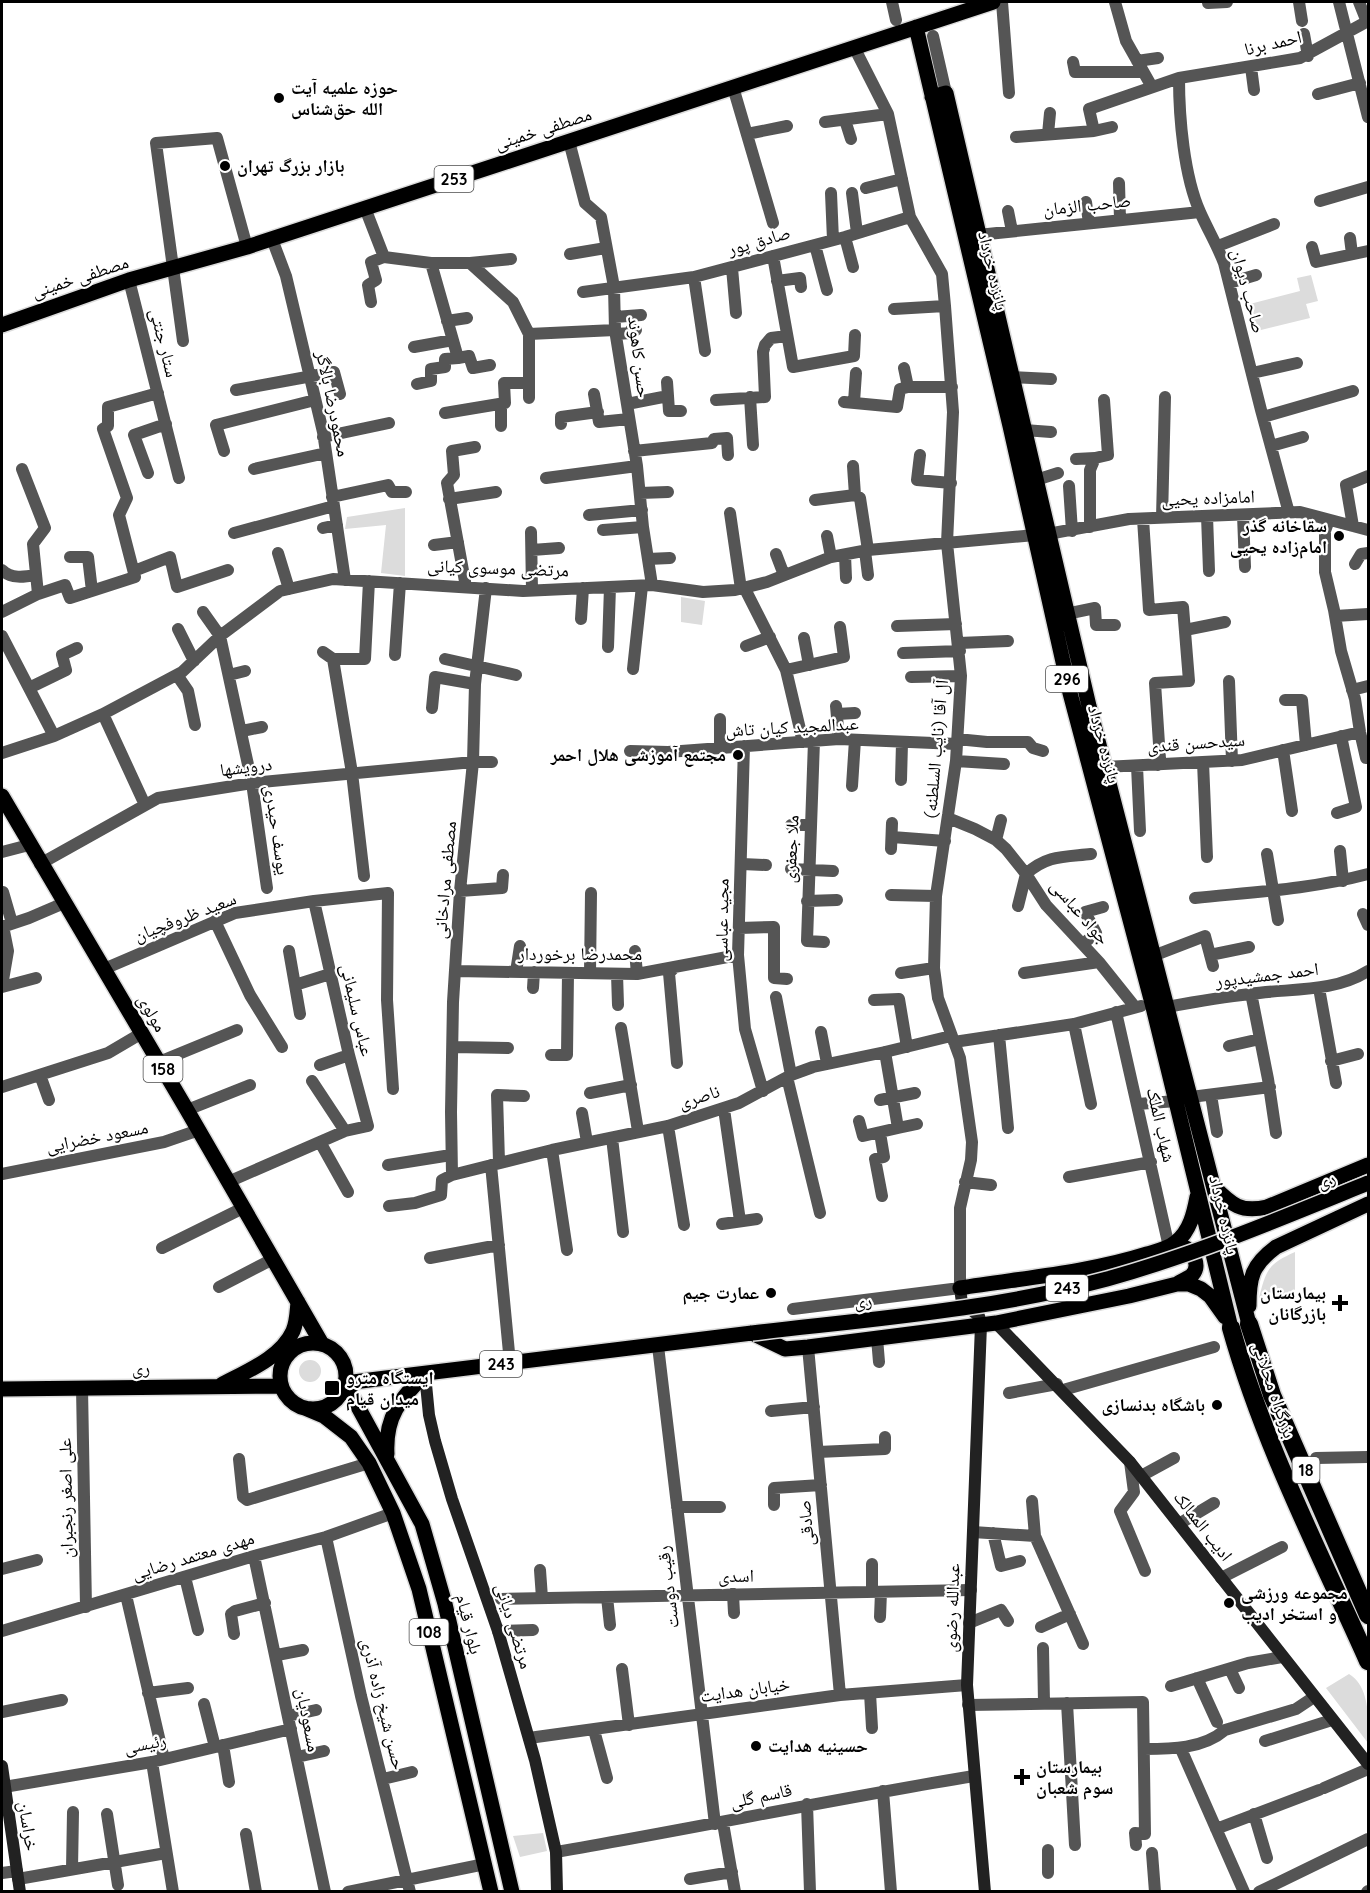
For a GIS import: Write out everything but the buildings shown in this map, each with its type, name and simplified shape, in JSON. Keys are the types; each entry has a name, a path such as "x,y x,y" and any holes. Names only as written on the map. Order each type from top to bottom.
{"highway":[{"name":"بزرگراه محلاتی","path":"1240,1326 1368,1610"},
{"name":"بزرگراه محلاتی","path":"1240,1326 1251,1395 1296,1504 1368,1661"},
{"path":"1296,1504 1298,1493 1302,1489 1307,1489 1317,1495"}],"main road":[{"name":"مصطفی خمینی","path":"2,325 129,280 272,239 993,2"},
{"name":"پانزده خرداد","path":"916,27 939,95 978,235 999,352 1012,377 1036,480 1041,534 1066,614 1082,708 1104,767 1153,956 1160,1005"},
{"name":"پانزده خرداد","path":"939,95 1082,708 1160,1005 1240,1326"},
{"name":"مولوی","path":"2,796 322,1344"},
{"path":"1169,1247 1181,1238 1192,1220 1205,1187 1240,1209 1254,1210 1267,1207 1368,1165"},
{"name":"ری","path":"345,1383 1001,1302 1105,1279 1189,1254 1273,1223 1368,1183"},
{"path":"1240,1326 1250,1280 1254,1269 1264,1256 1276,1247 1367,1207"},
{"path":"960,1288 1092,1267 1134,1258 1169,1247 1182,1246 1194,1256 1196,1265 1195,1272 1191,1276 1177,1284"},
{"path":"752,1333 785,1349 808,1347 989,1324 1177,1284 1189,1284 1201,1289 1240,1326"},
{"name":"ادیب الممالک","path":"960,1288 962,1304 989,1324 1060,1387 1130,1462 1368,1764"},
{"path":"218,1386 248,1371 279,1350 293,1331 298,1302"},
{"name":"عبدالله رضوی","path":"986,1892 967,1685 973,1532 989,1324"},
{"path":"306,1343 322,1344 338,1354 344,1364 345,1383 342,1393 326,1407 305,1408 294,1404 286,1396 281,1386 280,1367 290,1351 306,1343"},
{"path":"369,1463 376,1455 387,1457 386,1437 391,1416 405,1395 425,1374"},
{"name":"مرتضی دیانی","path":"425,1374 429,1415 435,1441 452,1499 498,1631 529,1738 556,1852 557,1892"},
{"name":"بلوار قیام","path":"345,1383 387,1457 426,1536 445,1604 512,1892"},
{"name":"ری","path":"2,1389 281,1386"},
{"name":"108","path":"305,1408 324,1416 351,1437 369,1463 393,1513 419,1589 491,1892"},
{"name":"خراسان","path":"2,1766 6,1823 18,1880"}],"street":[{"path":"892,2 896,20"},
{"path":"1002,2 1009,93"},
{"path":"1115,2 1126,41 1152,87"},
{"path":"1209,3 1227,2"},
{"path":"1299,2 1302,21"},
{"path":"1339,2 1368,117"},
{"path":"1359,2 1368,21"},
{"name":"احمد برنا","path":"1094,131 1089,109 1179,78 1308,56 1368,21"},
{"path":"1304,34 1308,56"},
{"name":"پانزده خرداد","path":"933,36 939,95"},
{"name":"آل آقا (نایب السلطنه)","path":"854,47 888,114 910,217 942,274 952,387 951,483 947,543 961,676 956,761 936,896 934,968 938,998 962,1069 972,1142 971,1160 960,1208 960,1288"},
{"path":"1073,62 1075,72 1140,66 1158,58"},
{"path":"1251,67 1254,90"},
{"name":"صاحب دیوان","path":"1179,78 1181,129 1188,169 1200,212 1218,246 1229,283 1289,513"},
{"path":"1318,94 1360,83"},
{"path":"733,87 773,223"},
{"path":"1048,134 1050,113"},
{"path":"825,122 888,114"},
{"path":"845,120 851,139"},
{"path":"747,134 786,126"},
{"path":"1016,137 1094,131 1112,127"},
{"path":"183,341 156,143 217,138 247,247"},
{"name":"حسن کاهوند","path":"569,141 585,203 601,217 614,287 615,332 637,466 648,559 647,585 633,669"},
{"path":"866,188 902,179"},
{"path":"1119,183 1120,220"},
{"path":"1320,201 1368,187"},
{"path":"831,192 853,267"},
{"path":"845,237 852,193"},
{"path":"1086,202 1089,224"},
{"path":"366,208 384,257"},
{"path":"1008,210 1012,231"},
{"name":"صاحب الزمان","path":"978,235 1200,212"},
{"name":"صادق پور","path":"583,291 694,277 845,237 910,217"},
{"path":"1218,246 1274,224"},
{"path":"1350,238 1352,254"},
{"name":"محمودرضا بالاگر","path":"272,239 286,276 324,437 345,580"},
{"path":"815,245 826,290"},
{"path":"570,254 606,248"},
{"path":"1312,248 1316,262 1352,254 1368,255"},
{"path":"773,255 793,367 854,356 855,335"},
{"path":"371,302 368,285 376,280 371,262 384,257 427,263 470,263 511,259"},
{"path":"427,263 458,358"},
{"path":"470,263 513,302 529,334 529,398"},
{"path":"732,268 736,313"},
{"path":"1229,283 1256,275"},
{"path":"694,277 705,351"},
{"path":"777,281 800,278 801,287"},
{"name":"ستار جنتی","path":"129,280 158,393 108,407 108,426 103,429 127,498 119,515 134,571"},
{"path":"894,309 945,306"},
{"path":"615,317 641,315"},
{"path":"447,321 467,318"},
{"path":"529,334 631,333 631,330 636,330"},
{"path":"716,400 765,397 763,352 765,345 771,338 787,336"},
{"path":"414,347 453,340"},
{"path":"606,358 619,355"},
{"path":"417,384 431,381 431,369 445,367 445,359 469,356 473,368 490,365"},
{"path":"1252,373 1297,363"},
{"path":"904,368 908,387"},
{"path":"236,390 334,372 340,394"},
{"path":"856,373 849,402 897,407 900,389 952,387"},
{"path":"1012,377 1051,379"},
{"path":"667,382 669,411 681,411"},
{"path":"445,413 505,403 504,383 529,383"},
{"path":"1263,417 1353,391"},
{"path":"158,393 179,478"},
{"path":"594,394 598,417"},
{"path":"627,404 668,396"},
{"path":"750,397 753,446"},
{"path":"1162,518 1166,397"},
{"path":"224,452 216,425 315,400"},
{"path":"1076,459 1108,455 1104,400"},
{"path":"501,404 501,426"},
{"path":"561,423 561,417 629,419"},
{"path":"324,437 389,423"},
{"path":"148,473 134,435 166,424"},
{"path":"1024,430 1051,432"},
{"path":"1271,446 1303,437"},
{"path":"634,451 712,443 714,440 727,438 728,455"},
{"path":"466,587 447,483 454,475 452,451 475,447"},
{"path":"254,469 326,453"},
{"path":"920,455 917,480 951,483"},
{"path":"1090,527 1090,470 1095,458"},
{"path":"546,477 637,466"},
{"path":"853,466 855,495"},
{"path":"21,469 45,528 33,544 38,594"},
{"path":"1036,480 1058,473"},
{"path":"1353,526 1346,485 1368,476"},
{"path":"234,533 388,485 392,492 406,492"},
{"path":"1069,486 1072,531"},
{"path":"449,499 496,492"},
{"path":"640,493 668,492"},
{"path":"815,500 855,495 860,498 868,575"},
{"path":"590,515 642,510"},
{"name":"امامزاده یحیی","path":"1041,534 1072,531 1129,519 1300,512 1368,530"},
{"name":"ملا جعفری","path":"730,513 743,589 786,670 809,741 810,825 807,941 824,942"},
{"path":"1243,515 1245,567"},
{"path":"1207,516 1209,571"},
{"path":"1143,519 1149,610 1183,607 1189,681 1155,683 1160,759 1158,765"},
{"path":"1329,520 1325,531 1325,572 1341,651 1352,690 1366,758 1368,758"},
{"path":"322,528 337,525"},
{"path":"603,530 643,527"},
{"path":"531,532 532,590"},
{"name":"مرتضی موسوی کیانی","path":"2,753 54,736 103,714 177,675 220,636 280,591 333,579 532,590 647,585 704,592 743,589 831,557 866,550 1041,534"},
{"path":"826,536 831,557"},
{"path":"434,545 458,542"},
{"path":"532,550 559,548"},
{"path":"278,553 289,589"},
{"path":"1355,564 1361,554 1368,553"},
{"path":"776,554 784,575"},
{"path":"845,555 846,578"},
{"path":"70,557 88,557 92,591"},
{"path":"2,612 38,594 65,585 70,598 135,577 134,571 170,557 177,587 228,570"},
{"path":"648,559 670,558"},
{"path":"2,570 6,575 20,577 36,575"},
{"path":"364,876 352,773 328,655 365,659 369,581"},
{"path":"395,655 400,583"},
{"path":"608,646 610,587"},
{"name":"مصطفی مرادخانی","path":"452,1175 455,971 460,891 473,762 475,684 486,588"},
{"path":"581,619 583,588"},
{"path":"1066,614 1095,608 1096,625 1115,625"},
{"path":"203,612 220,636"},
{"path":"1335,616 1368,614"},
{"path":"1185,630 1225,622"},
{"path":"897,626 956,624"},
{"path":"786,670 844,657 840,627"},
{"path":"178,629 194,661"},
{"path":"2,636 54,736"},
{"name":"یوسف حیدری","path":"220,636 252,783 267,888"},
{"path":"746,646 770,637"},
{"path":"804,638 809,665"},
{"path":"903,652 1008,641"},
{"path":"29,688 66,670 62,655 77,648"},
{"path":"445,659 516,675"},
{"path":"229,675 245,671"},
{"path":"177,675 188,692 195,725"},
{"path":"911,677 961,676"},
{"path":"432,708 435,677 475,684"},
{"path":"1229,681 1232,761"},
{"path":"1352,690 1368,686"},
{"path":"1285,700 1302,700 1306,744"},
{"path":"839,739 836,710 855,713"},
{"path":"103,714 145,805"},
{"path":"720,719 720,748"},
{"path":"1360,732 1368,720"},
{"path":"242,731 262,727"},
{"name":"سیدحسن قندی","path":"1104,767 1242,760 1360,732"},
{"path":"1337,813 1356,807 1341,736"},
{"name":"عبدالمجید کیان تاش","path":"630,751 668,752 839,739 902,743 1028,741 1033,748 1043,751"},
{"path":"852,786 855,740"},
{"path":"901,780 902,743"},
{"name":"مجید عباسی","path":"744,746 738,955 745,1029 763,1091"},
{"path":"1283,750 1292,811"},
{"path":"956,761 1004,764"},
{"name":"درویشها","path":"40,864 158,798 252,783 492,762"},
{"path":"1203,762 1207,857"},
{"path":"1137,766 1140,831"},
{"name":"جواد عباسی","path":"948,818 996,840 1006,849 1046,905 1099,962 1135,1007"},
{"path":"996,840 1001,820"},
{"path":"892,823 892,843 945,842"},
{"path":"792,825 810,825"},
{"path":"2,852 29,845"},
{"path":"1340,851 1343,880"},
{"path":"1018,906 1026,874 1037,864 1050,858 1091,854"},
{"path":"1268,854 1278,920"},
{"path":"742,864 766,865"},
{"path":"791,869 832,871"},
{"path":"1195,898 1275,891 1368,874"},
{"path":"460,891 502,888 503,875"},
{"path":"3,892 8,951 2,987 36,978"},
{"name":"سعید ظروفچیان","path":"104,969 235,913 388,893 387,992 393,1089"},
{"path":"590,973 591,893"},
{"path":"891,895 936,896"},
{"path":"807,901 837,900"},
{"name":"عباس سلیمانی","path":"314,901 368,1126 345,1131"},
{"path":"6,925 64,903"},
{"path":"1083,944 1096,933 1085,912 1103,907"},
{"path":"215,921 250,995 282,1047"},
{"path":"739,928 774,927 774,978 787,979"},
{"path":"1153,956 1205,936 1211,961 1249,947"},
{"path":"516,972 520,946"},
{"path":"289,951 300,1014"},
{"path":"635,951 637,974"},
{"name":"محمدرضا برخوردار","path":"455,971 637,974 738,955"},
{"path":"1024,973 1099,962"},
{"path":"901,973 934,968"},
{"path":"673,969 669,973 677,1063"},
{"name":"احمد جمشیدپور","path":"1160,1005 1251,993 1319,988 1343,984 1368,971"},
{"path":"533,988 534,972"},
{"path":"551,1055 567,1055 568,973"},
{"path":"617,974 618,1005"},
{"path":"295,985 330,975"},
{"path":"1319,988 1336,1083"},
{"path":"1251,993 1270,1087 1276,1133"},
{"path":"776,998 789,1076 820,1213"},
{"path":"874,1000 898,999 907,1047"},
{"path":"1135,1007 1160,1005"},
{"name":"ناصری","path":"452,1175 552,1149 668,1126 724,1109 789,1076 827,1063 952,1039 1074,1024 1135,1007"},
{"name":"شهاب الملک","path":"1116,1012 1169,1247"},
{"path":"1074,1024 1091,1104"},
{"path":"621,1028 638,1131"},
{"path":"159,1062 237,1030"},
{"path":"821,1032 827,1063"},
{"path":"2,1087 108,1053 141,1033"},
{"path":"999,1035 1008,1128"},
{"path":"1229,1046 1260,1039"},
{"path":"453,1047 508,1048"},
{"path":"885,1052 898,1128"},
{"path":"320,1065 349,1054"},
{"path":"1331,1060 1358,1054"},
{"path":"40,1075 49,1100"},
{"path":"228,1182 345,1131 312,1082"},
{"path":"187,1110 250,1085"},
{"path":"590,1093 631,1085"},
{"path":"1138,1104 1270,1087"},
{"path":"880,1100 915,1093"},
{"path":"510,1363 499,1245 495,1163 497,1095 524,1096"},
{"path":"1211,1095 1217,1132"},
{"path":"724,1109 740,1221"},
{"path":"582,1113 587,1142"},
{"path":"860,1121 863,1136 917,1124"},
{"path":"668,1126 684,1225"},
{"name":"مسعود خضرایی","path":"2,1174 164,1142 199,1130"},
{"path":"880,1133 884,1157 875,1159 882,1196"},
{"path":"612,1138 623,1232"},
{"path":"320,1142 348,1192"},
{"path":"552,1149 567,1250"},
{"path":"388,1165 452,1155"},
{"path":"1069,1177 1151,1162"},
{"path":"389,1206 414,1203 441,1195 442,1180 452,1175"},
{"path":"965,1182 991,1185"},
{"path":"162,1248 243,1208"},
{"path":"722,1224 757,1219"},
{"path":"430,1258 499,1245"},
{"path":"219,1287 273,1259"},
{"path":"793,1309 960,1288"},
{"path":"877,1338 879,1362"},
{"name":"رقیب دوست","path":"658,1346 702,1714 719,1823 735,1892"},
{"name":"صادقی","path":"808,1347 840,1695"},
{"path":"1010,1393 1060,1387 1214,1347"},
{"name":"علی اصغر رنجبران","path":"82,1388 86,1607"},
{"path":"771,1411 814,1407"},
{"path":"818,1452 885,1449 885,1437"},
{"path":"1316,1458 1368,1457"},
{"path":"1141,1476 1174,1458"},
{"path":"240,1460 243,1497 247,1500 369,1463"},
{"path":"1130,1462 1134,1492 1120,1511 1145,1571"},
{"path":"774,1505 774,1488 821,1485"},
{"path":"1032,1501 1035,1536 1083,1644"},
{"path":"1179,1524 1214,1503"},
{"path":"677,1507 720,1507"},
{"name":"مهدی معتمد رضایی","path":"2,1631 254,1556 326,1537 393,1513"},
{"path":"973,1532 1035,1536"},
{"path":"993,1533 1001,1566 1020,1561"},
{"name":"حسن شیخ زاده آذری","path":"326,1537 361,1696 408,1885"},
{"path":"1221,1578 1282,1547"},
{"name":"مسعودیان","path":"254,1556 277,1655 324,1892"},
{"path":"2,1569 37,1560"},
{"path":"872,1564 880,1617"},
{"path":"540,1570 542,1598"},
{"path":"185,1577 198,1630"},
{"name":"اسدی","path":"501,1599 971,1590"},
{"path":"733,1594 734,1613"},
{"path":"126,1595 148,1693 158,1761 166,1853 174,1892"},
{"path":"607,1597 610,1625"},
{"path":"234,1635 231,1614 265,1603"},
{"path":"969,1623 1001,1610 1008,1621"},
{"path":"1041,1627 1070,1614"},
{"path":"498,1631 532,1630"},
{"path":"1043,1648 1044,1703"},
{"path":"277,1655 303,1650"},
{"path":"1171,1686 1282,1657"},
{"path":"622,1669 629,1725"},
{"path":"1230,1669 1239,1688"},
{"path":"1197,1678 1217,1722"},
{"name":"خیابان‌ هدایت","path":"529,1738 840,1695 967,1685"},
{"path":"148,1693 189,1689"},
{"path":"870,1693 872,1728"},
{"path":"1144,1749 1181,1749 1218,1736 1225,1730 1296,1709 1314,1697"},
{"path":"2,1712 62,1700"},
{"path":"968,1705 1143,1702 1145,1834 1135,1833 1136,1845"},
{"path":"1067,1703 1075,1845"},
{"path":"204,1704 230,1782"},
{"name":"رئیسی","path":"4,1787 158,1761 219,1746 290,1723 316,1710"},
{"path":"1265,1742 1332,1719"},
{"path":"594,1730 607,1778"},
{"path":"1181,1749 1244,1892"},
{"path":"297,1757 324,1751"},
{"path":"1216,1829 1368,1769"},
{"path":"383,1779 412,1772"},
{"name":"قاسم گلی","path":"556,1852 719,1823 807,1804 974,1776"},
{"path":"883,1791 891,1892"},
{"path":"807,1804 810,1892"},
{"path":"72,1869 73,1812"},
{"path":"107,1814 118,1885"},
{"path":"1254,1814 1267,1858"},
{"path":"246,1834 256,1892"},
{"path":"1258,1892 1368,1839"},
{"path":"1048,1850 1048,1873"},
{"path":"2,1873 18,1880 166,1853"},
{"path":"1152,1853 1155,1892"},
{"path":"348,1892 408,1885 485,1864"},
{"path":"690,1879 732,1872"}],"shaded area":[{"path":"1311,275 1318,301 1306,304 1310,318 1253,332 1246,305 1300,291 1297,278"},
{"path":"405,508 405,576 381,573 386,525 345,529 347,517"},
{"path":"681,597 705,601 702,625 681,622"},
{"path":"1295,1252 1295,1292 1259,1298 1266,1274 1279,1260"},
{"path":"310,1360 318,1363 321,1371 318,1379 310,1382 302,1379 299,1371 302,1363"},
{"path":"1349,1674 1356,1680 1365,1695 1368,1743 1326,1688"},
{"path":"543,1833 547,1851 520,1857 513,1836"}],"place":[{"name":"حوزه علمیه آیت الله حق‌شناس","path":"279,98"},
{"name":"بازار بزرگ تهران","path":"225,166"},
{"name":"سقاخانه گذر امام‌زاده یحیی","path":"1339,536"},
{"name":"مجتمع آموزشی هلال احمر","path":"738,755"},
{"name":"عمارت جیم","path":"771,1293"},
{"name":"بیمارستان بازرگانان","path":"1340,1303"},
{"name":"ایستگاه مترو میدان قیام","path":"332,1388"},
{"name":"باشگاه بدنسازی","path":"1217,1405"},
{"name":"مجموعه ورزشی و استخر ادیب","path":"1229,1603"},
{"name":"حسینیه هدایت","path":"756,1746"},
{"name":"بیمارستان سوم شعبان","path":"1022,1777"}]}
